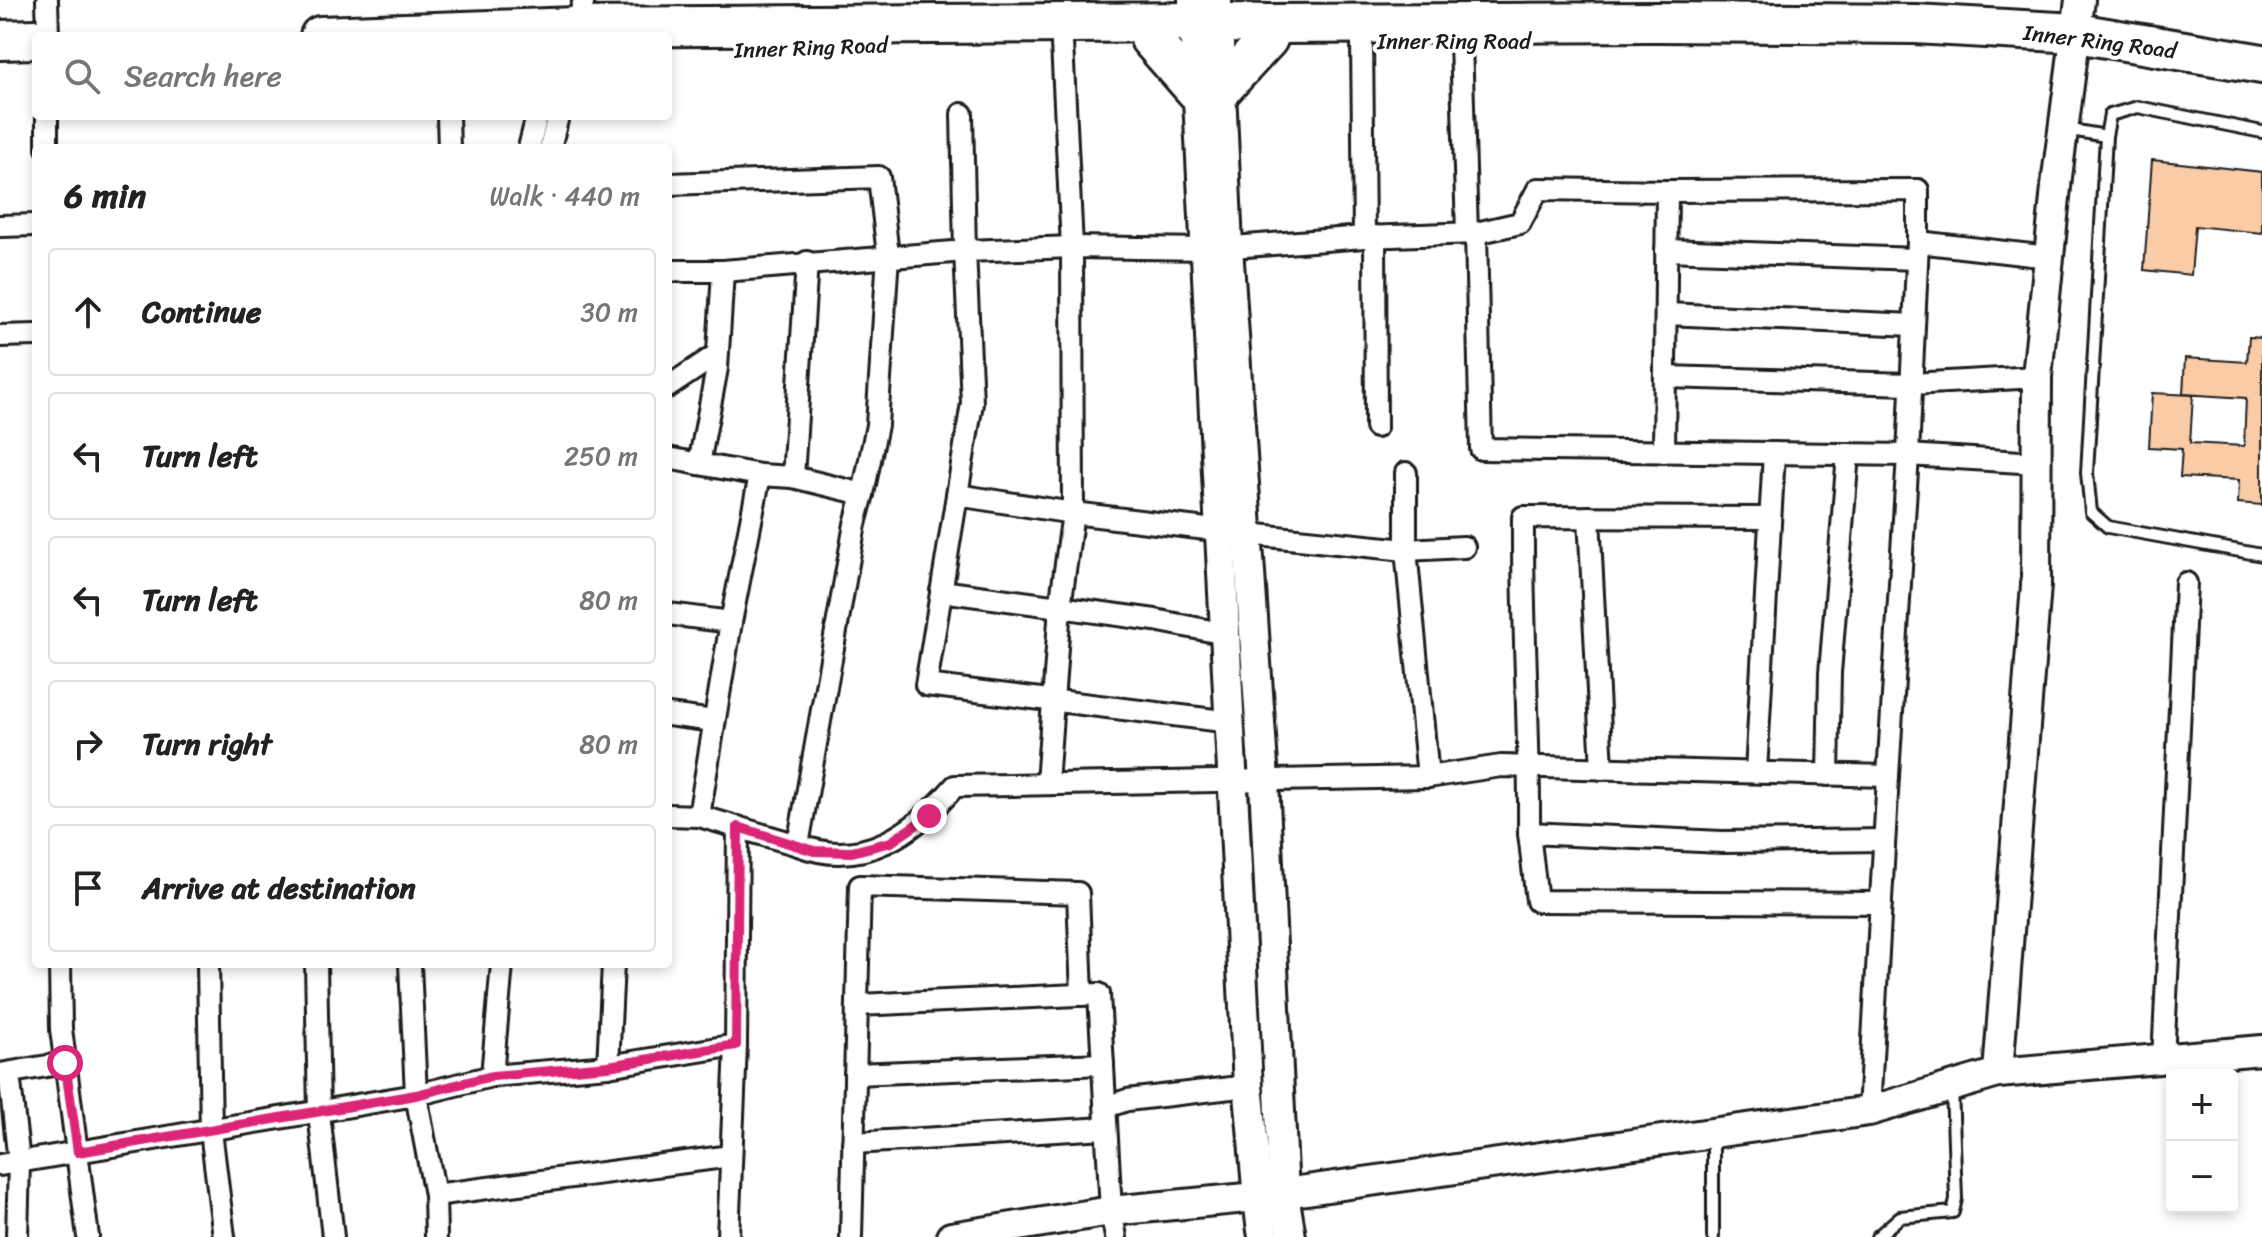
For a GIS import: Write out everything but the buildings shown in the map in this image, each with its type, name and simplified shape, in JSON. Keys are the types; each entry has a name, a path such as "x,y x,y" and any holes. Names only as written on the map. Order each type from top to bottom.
{"highway":[{"name":"Inner Ring Road","path":"367,32 580,14 1207,20 1657,16 1916,18 2078,27 2262,64"},
{"name":"Inner Ring Road","path":"672,52 948,42 1062,43 1207,20 1362,40 1461,42 1544,41 1630,35 1843,43 2078,27 2116,51 2262,76"},
{"path":"1207,20 1208,90"},
{"path":"1207,20 1208,90"},
{"path":"0,40 32,39"},
{"path":"0,63 32,63"}],"street":[{"path":"47,0 48,32"},
{"path":"1998,1073 2036,585 2037,377 2078,27"},
{"path":"1362,40 1376,427"},
{"path":"1461,42 1481,449 1908,455 2037,463"},
{"path":"1047,783 1060,607 1073,513 1072,247 1062,43"},
{"path":"1208,90 1234,533 1264,781 1270,1195 1263,1237"},
{"path":"962,114 972,403 926,685 1231,722"},
{"path":"47,120 47,144"},
{"path":"448,120 449,144"},
{"path":"530,144 536,120"},
{"path":"551,144 557,120"},
{"path":"672,184 879,177 888,255 877,425 855,524 798,845"},
{"path":"672,271 723,271 965,251 1072,247 1217,248 1370,236 1472,233 1520,223 1538,189 1918,190 1908,455 1869,1111"},
{"path":"1664,452 1667,191"},
{"path":"0,226 32,225"},
{"path":"1666,250 1918,251 2049,257"},
{"path":"793,477 807,262"},
{"path":"699,464 717,368 723,271"},
{"path":"1666,314 1914,325"},
{"path":"0,336 32,335"},
{"path":"672,384 716,355"},
{"path":"1665,377 1911,384 2037,377"},
{"path":"1756,772 1774,453"},
{"path":"1828,775 1830,673 1848,454"},
{"path":"672,459 760,475 793,477 863,494"},
{"path":"1406,473 1406,550 1428,777"},
{"path":"699,816 731,622 760,475"},
{"path":"957,495 1234,533 1406,550 1464,547"},
{"path":"1770,518 1523,517 1522,596 1530,766 1529,833 1537,901 1881,903"},
{"path":"1589,517 1602,769"},
{"path":"1234,533 1226,634 1248,1086 1270,1195 1291,1237"},
{"path":"2163,1060 2186,583"},
{"path":"941,591 1155,620 1226,634"},
{"path":"672,615 731,622"},
{"path":"672,716 714,721"},
{"path":"672,815 699,816 814,851 852,852 891,842 929,816 955,786 1428,777 1501,766 1888,776"},
{"path":"728,1237 736,1045 738,827"},
{"path":"1529,833 1722,842 1884,840"},
{"path":"851,1237 860,886 1078,893 1082,995"},
{"path":"60,968 61,1029 88,1237"},
{"path":"208,968 211,1131 224,1237"},
{"path":"316,968 319,1113 333,1237"},
{"path":"410,968 416,1095 435,1195 436,1237"},
{"path":"492,1076 502,968"},
{"path":"608,1066 613,968"},
{"path":"858,1005 1099,994 1113,1224"},
{"path":"10,1164 319,1113 416,1095 492,1076 608,1066 736,1045"},
{"path":"951,1237 1113,1224 1270,1195 1869,1111 1998,1073 2262,1050"},
{"path":"17,1237 4,1073 65,1063"},
{"path":"855,1074 1103,1064"},
{"path":"1105,1103 1106,1107 1127,1100 1248,1086"},
{"path":"853,1143 1106,1128"},
{"path":"435,1195 731,1156"}],"lane":[{"path":"2262,132 2138,107 2110,115 2106,136 2087,473 2091,512 2108,527 2262,555"},
{"path":"2064,129 2106,136"},
{"path":"1877,1237 1900,1217 1953,1212 1956,1199 1952,1086"},
{"path":"1713,1133 1713,1237"}],"route":[{"path":"65,1063 78,1152 319,1113 416,1095 492,1076 608,1066 736,1045 738,827 814,851 852,852 891,842 929,816"}]}
